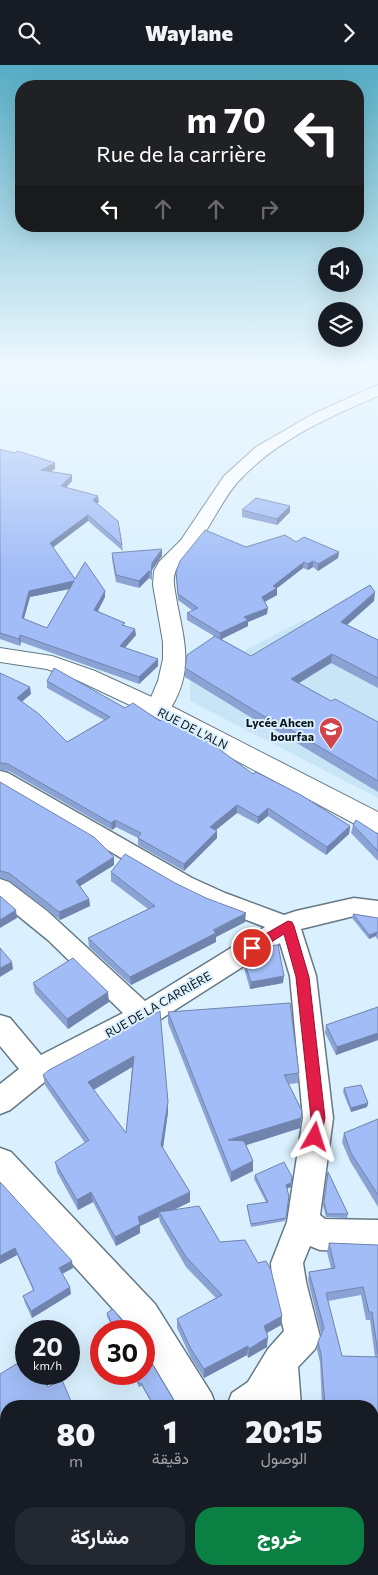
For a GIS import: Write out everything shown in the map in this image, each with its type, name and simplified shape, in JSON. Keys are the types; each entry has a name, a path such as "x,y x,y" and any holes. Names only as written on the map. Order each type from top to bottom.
{"street":[{"path":"158,709 171,678 175,651 163,574 170,562 186,546 229,482 245,464 287,434"},
{"name":"RUE DE L'ALN","path":"0,655 52,663 158,709 378,824"},
{"path":"0,777 184,884 216,899 288,926 303,977 318,1118 303,1222 287,1263 289,1282 304,1337 280,1361 261,1395 254,1400"},
{"path":"0,888 48,925 142,1017"},
{"name":"RUE DE LA CARRIÈRE","path":"0,1101 37,1071 142,1017 296,921 354,907 370,908 378,912"},
{"path":"0,1026 37,1071"},
{"path":"0,1163 143,1316 194,1400"},
{"path":"303,1222 320,1234 378,1235"},
{"path":"280,1361 282,1400"}],"shaded area":[{"name":"Lycée Ahcen bourfaa","path":"304,620 378,652 378,798 190,701 190,678"}],"building":[{"path":"0,449 14,453 18,451 55,463 41,470 72,475 61,486 98,496 93,500 118,521 122,545 88,515 50,543 75,579 85,562 105,591 94,610 125,623 122,625 135,629 120,646 158,659 139,677 20,635 19,639 0,633","holes":["74,581 47,628 22,618 29,591"]},
{"path":"256,498 290,506 277,519 242,510"},
{"path":"205,530 246,547 285,535 296,542 304,537 339,552 318,564 313,561 308,564 304,562 273,586 277,588 262,597 268,608 244,617 248,620 220,633 187,613 198,608 178,594 176,572 180,561"},
{"path":"162,549 152,563 151,573 149,571 139,581 116,575 112,553"},
{"name":"Lycée Ahcen bourfaa","path":"370,585 375,592 341,622 378,640 378,678 332,654 291,679 331,701 335,699 378,722 378,781 267,716 265,717 185,668 187,655 215,636 251,656"},
{"path":"54,668 125,708 133,703 160,721 164,718 204,738 253,774 256,772 301,795 350,826 327,847 268,808 258,817 237,805 210,827 217,831 184,864 138,838 141,833 115,820 111,823 8,764 0,763 0,673 30,687 17,698 39,714 67,742 110,717 47,681"},
{"path":"0,782 94,837 114,857 76,881 89,899 59,912 9,873 0,871"},
{"path":"356,820 378,834 378,851 353,825"},
{"path":"125,854 175,883 206,898 246,913 213,930 216,933 130,977 88,938 155,906 111,872"},
{"path":"0,896 16,910 0,920"},
{"path":"353,914 378,918 378,932 369,935"},
{"path":"278,945 284,976 251,982 244,961 267,946"},
{"path":"0,948 12,962 0,968"},
{"path":"73,958 108,992 67,1019 33,983"},
{"path":"290,1003 299,1073 284,1075 302,1111 301,1118 228,1140 244,1141 253,1161 231,1172 168,1012"},
{"path":"378,1007 378,1033 337,1047 326,1025"},
{"path":"160,1011 168,1102 161,1145 190,1192 138,1217 140,1224 115,1237 91,1192 77,1200 55,1162 89,1140 43,1075 49,1070","holes":["134,1056 126,1133 88,1082"]},
{"path":"361,1085 368,1103 351,1108 344,1088"},
{"path":"378,1119 378,1195 351,1153 344,1133"},
{"path":"284,1162 292,1177 291,1183 286,1185 289,1196 286,1218 251,1224 247,1205 268,1202 255,1175"},
{"path":"328,1172 348,1214 327,1214 324,1202"},
{"path":"0,1182 72,1261 59,1268 70,1287 31,1311 23,1296 34,1290 15,1248 0,1256"},
{"path":"199,1206 220,1242 245,1240 258,1263 266,1261 271,1270 282,1316 264,1326 268,1337 249,1349 248,1346 204,1369 191,1349 177,1319 222,1295 186,1257 159,1212"},
{"path":"329,1243 378,1245 378,1354 372,1312 369,1312 363,1287 326,1293 342,1356 378,1357 378,1400 325,1400 321,1354 318,1342 324,1328 309,1272 335,1268"},
{"path":"113,1309 122,1320 110,1320 107,1313"},
{"path":"15,1365 15,1385 47,1385 48,1387 64,1385 70,1400 0,1400 0,1374"},
{"path":"155,1369 174,1400 151,1400 142,1385 155,1385"}],"place":[{"name":"Lycée Ahcen bourfaa","path":"331,750"}],"route":[{"path":"252,948 288,926 303,977 318,1118 315,1137"}]}
